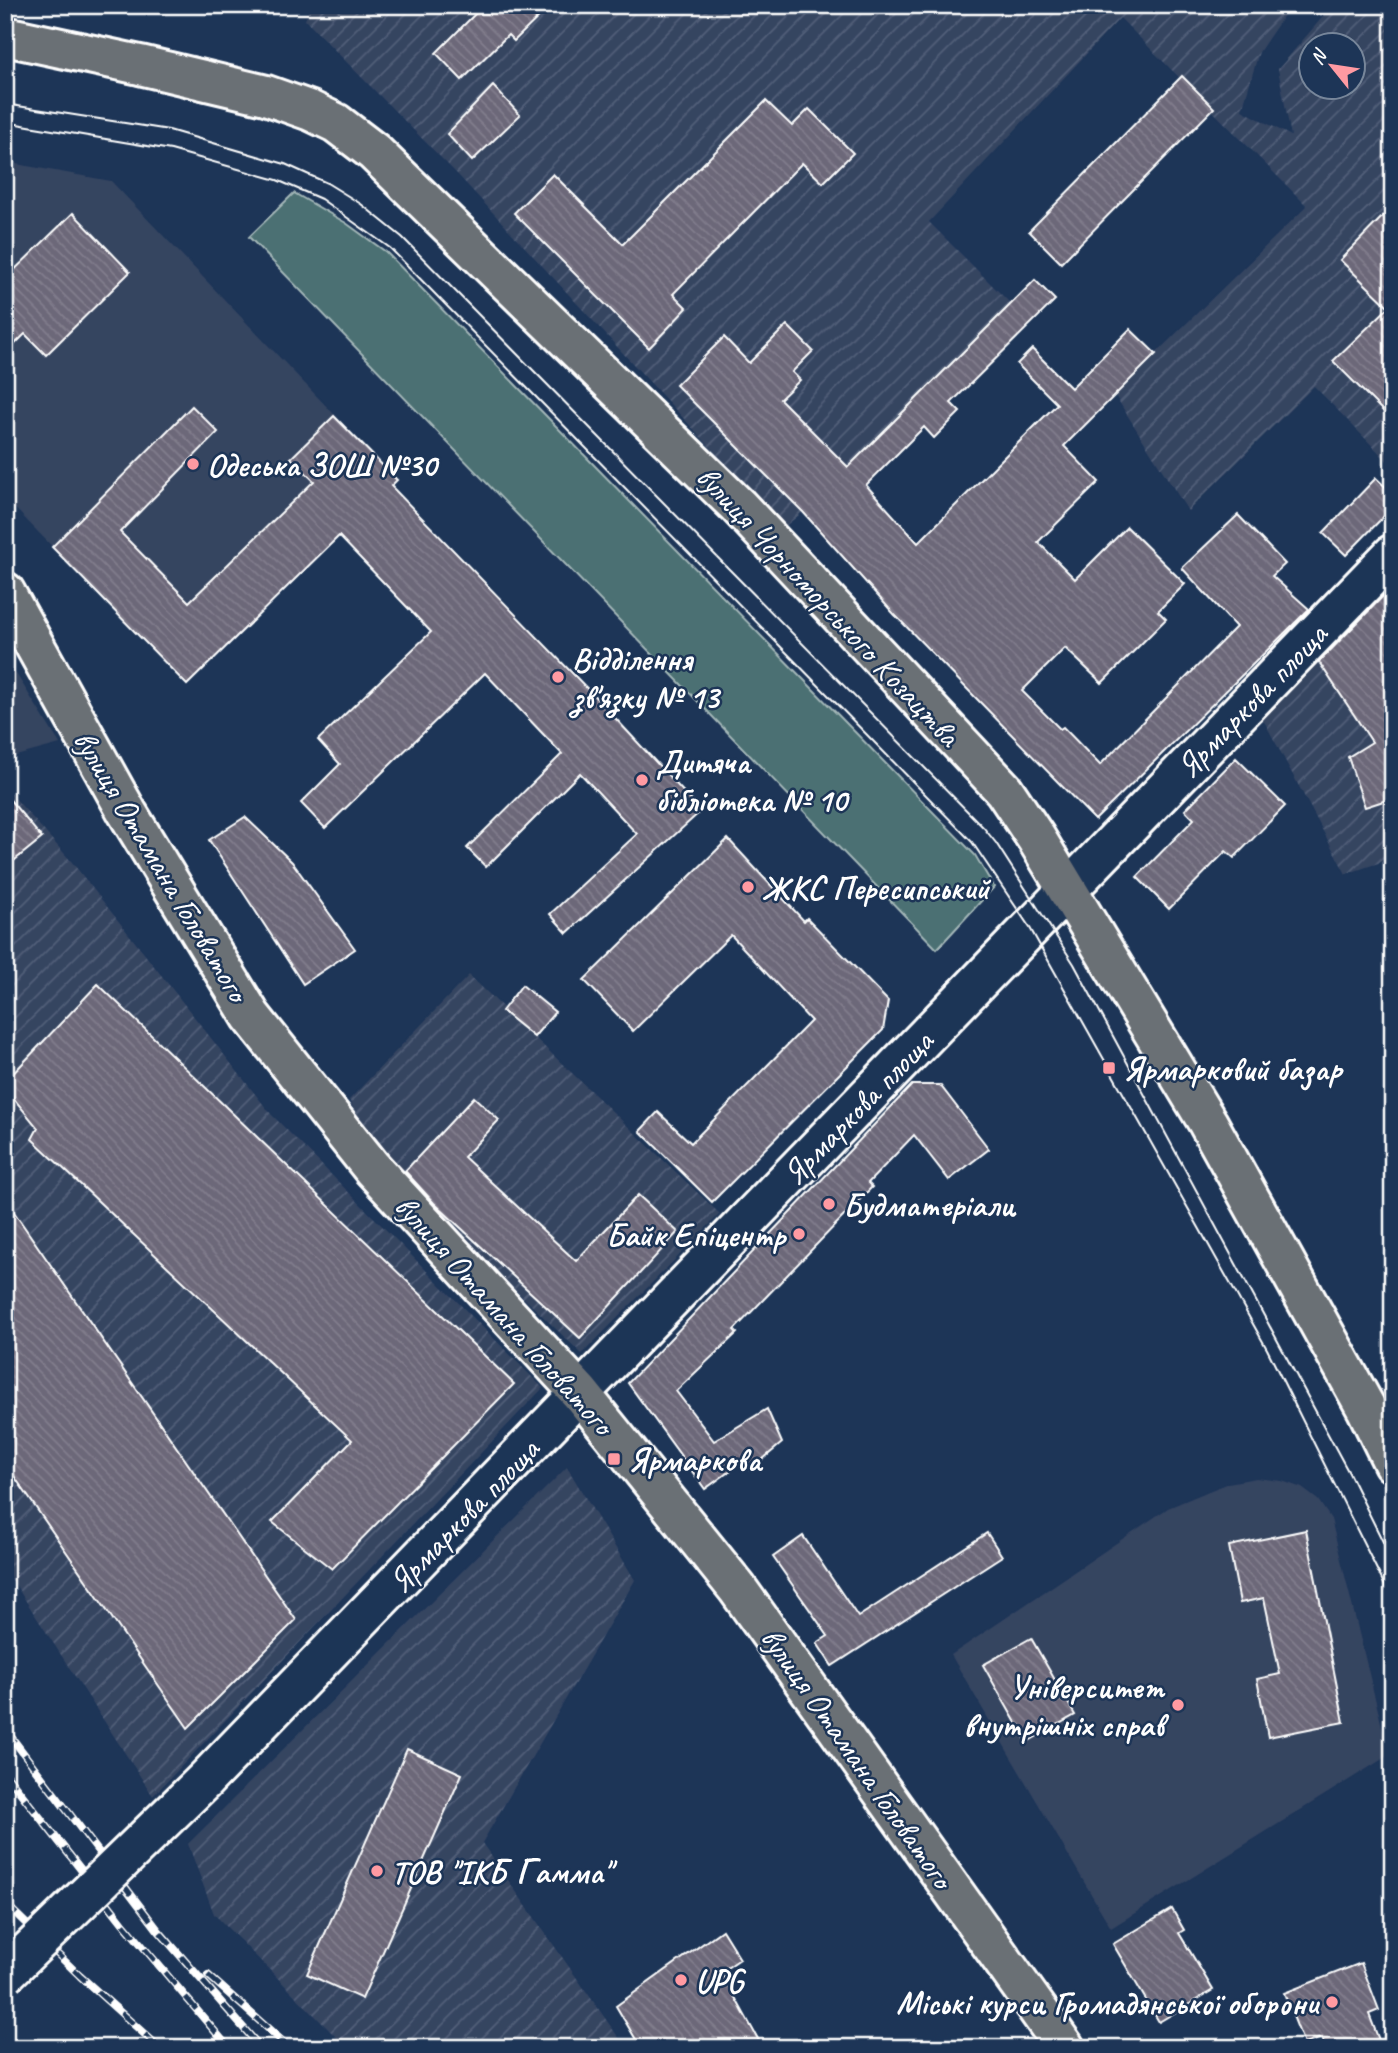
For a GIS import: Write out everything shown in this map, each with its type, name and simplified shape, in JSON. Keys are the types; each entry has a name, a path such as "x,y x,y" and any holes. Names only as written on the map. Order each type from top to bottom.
{"main road":[{"name":"вулиця Чорноморського Козацтва","path":"5,36 266,95 312,111 336,123 374,152 738,506 1004,790 1208,1123 1366,1408 1393,1463"},
{"name":"вулиця Отамана Головатого","path":"5,592 127,812 251,1016 372,1168 580,1393 737,1588 1065,2048"}],"street":[{"name":"Ярмаркова площа","path":"5,1974 204,1781 1393,554"}],"shaded area":[{"path":"311,5 1291,5 1259,52 1242,110 1291,136 1278,69 1296,48 1296,102 1366,102 1366,32 1310,32 1333,5 1393,5 1393,467 1314,386 1188,511 1114,394 1307,206 1120,18 929,222 1011,304 803,512 784,527 458,175 305,20"},
{"name":"Одеська ЗОШ №30","path":"5,162 111,181 397,480 187,685 5,498"},
{"path":"1393,535 1393,858 1346,874 1265,723 1239,698"},
{"path":"5,656 60,744 5,759"},
{"path":"5,787 71,861 271,1114 543,1388 153,1796 5,1569"},
{"path":"469,975 720,1214 582,1354 382,1162 349,1100"},
{"path":"567,1467 635,1580 482,1843 626,2048 347,2048 214,1914 188,1844"},
{"name":"Університет внутрішніх справ","path":"1256,1478 1282,1481 1302,1488 1318,1500 1331,1519 1389,1755 1111,1928 951,1655 1168,1508 1228,1483"}],"green space":[{"path":"294,193 346,223 386,252 975,855 994,887 937,949 249,237"}],"building":[{"path":"484,5 551,5 514,41 508,35 462,80 436,53"},
{"path":"1182,76 1214,108 1061,263 1029,231"},
{"path":"493,86 520,115 472,161 447,134"},
{"path":"766,101 792,126 809,109 853,153 823,183 802,163 673,294 687,308 649,348 514,213 553,174 623,244"},
{"path":"1393,206 1393,421 1333,361 1389,307 1340,260"},
{"path":"73,213 130,272 46,355 25,334 5,354 5,279"},
{"path":"1035,280 1055,300 951,403 960,412 934,438 924,427 866,485 918,543 1057,404 1017,364 1032,349 1071,388 1130,329 1156,354 1064,446 1099,482 1038,542 1075,579 1127,527 1185,584 1158,611 1166,619 1102,683 1065,648 1022,691 1060,729 1063,727 1100,765 1236,627 1182,568 1238,515 1285,564 1272,576 1309,609 1095,820 894,614 803,512 676,385 724,337 749,363 787,325 813,351 792,372 800,380 780,399 848,467"},
{"path":"192,406 218,432 120,532 189,602 314,481 291,458 334,416 397,480 391,486 605,707 701,811 567,933 550,914 637,834 580,773 486,867 467,848 562,754 485,673 325,828 301,803 340,764 318,740 431,632 339,536 187,685 52,547"},
{"path":"1376,478 1393,494 1393,507 1346,555 1323,533"},
{"path":"1393,586 1393,798 1365,807 1348,757 1372,742 1319,662"},
{"path":"1236,758 1285,806 1234,858 1226,851 1169,909 1137,877 1194,819 1185,810"},
{"path":"5,794 42,838 5,868"},
{"path":"245,817 292,862 355,949 303,984 209,840"},
{"path":"728,839 804,921 807,918 888,1001 883,1030 712,1202 640,1131 658,1112 691,1143 811,1021 731,935 633,1031 584,980"},
{"path":"98,984 514,1384 332,1569 272,1522 352,1440 32,1139 38,1128 5,1088 5,1082"},
{"path":"522,985 555,1012 534,1037 502,1011"},
{"path":"912,1085 940,1085 989,1149 949,1180 914,1135 868,1183 872,1187 734,1330 737,1333 676,1391 714,1441 767,1409 782,1443 750,1470 745,1460 705,1489 628,1383"},
{"path":"474,1097 499,1120 464,1157 576,1261 638,1195 678,1232 580,1338 434,1203 405,1171"},
{"path":"5,1199 296,1620 188,1728 5,1463"},
{"path":"1306,1530 1344,1722 1268,1737 1257,1679 1280,1674 1264,1598 1240,1603 1229,1546"},
{"path":"987,1533 1002,1556 832,1666 817,1643 828,1636 773,1557 803,1536 858,1617"},
{"path":"1031,1638 1075,1715 1027,1742 983,1665"},
{"path":"407,1749 462,1774 362,1999 307,1974"},
{"path":"1172,1909 1184,1930 1179,1933 1213,1990 1159,2022 1113,1944"},
{"name":"UPG","path":"722,1930 740,1959 721,1972 763,2048 641,2048 616,2006"},
{"name":"Міські курси Громадянської оборони","path":"1361,1963 1379,2010 1369,2014 1382,2048 1326,2048 1322,2038 1304,2044 1284,1993"}],"tram line":[{"path":"5,104 169,130 285,164 327,183 361,204 402,237 984,828 1074,964 1349,1473 1393,1562"},
{"path":"5,122 171,150 277,180 321,199 390,248 972,842 1030,928 1267,1349 1393,1602"}],"railway":[{"path":"5,1729 158,1930 261,2048"},
{"path":"5,1773 123,1923 229,2048"},
{"path":"5,1903 160,2048"},
{"path":"208,1975 290,2048"}],"place":[{"name":"Одеська ЗОШ №30","path":"193,464"},
{"name":"Відділення зв'язку № 13","path":"558,677"},
{"name":"Дитяча бібліотека № 10","path":"642,780"},
{"name":"ЖКС Пересипський","path":"748,887"},
{"name":"Ярмарковий базар","path":"1109,1068"},
{"name":"Будматеріали","path":"829,1204"},
{"name":"Байк Епіцентр","path":"799,1234"},
{"name":"Ярмаркова","path":"614,1459"},
{"name":"Університет внутрішніх справ","path":"1178,1705"},
{"name":"ТОВ \"ІКБ Гамма\"","path":"377,1871"},
{"name":"UPG","path":"681,1980"},
{"name":"Міські курси Громадянської оборони","path":"1332,2002"}]}
